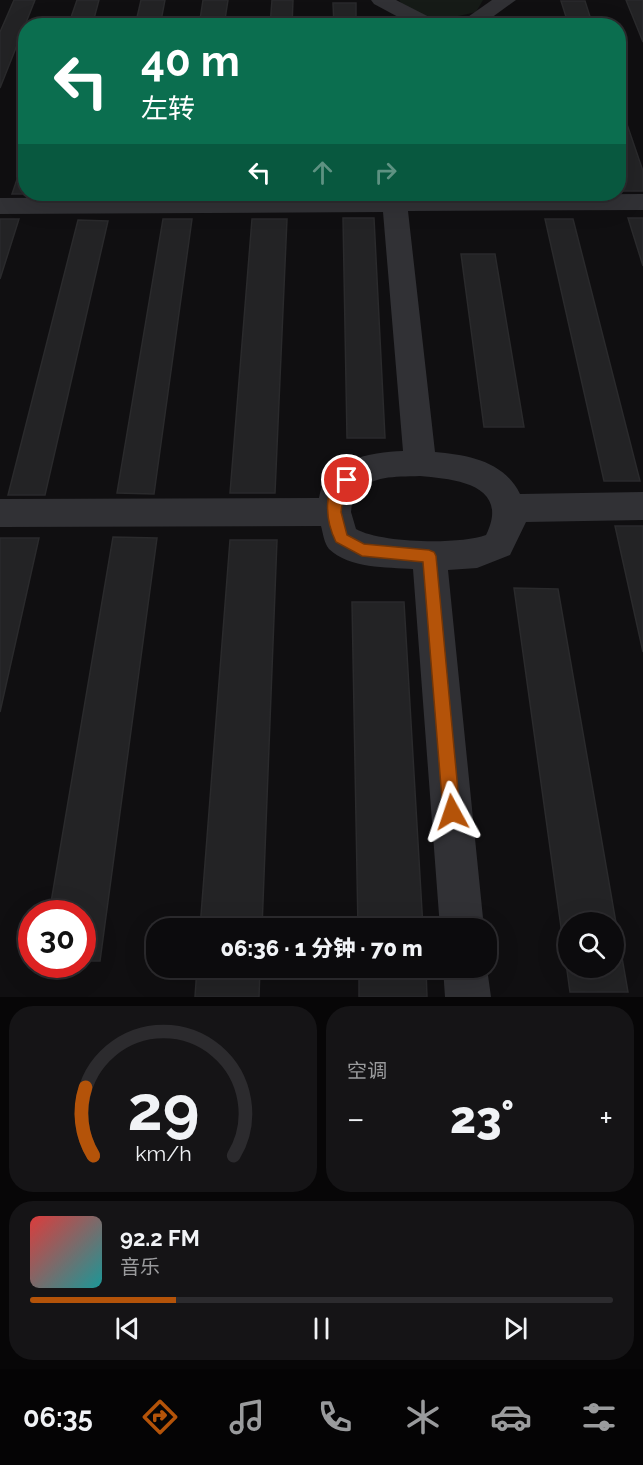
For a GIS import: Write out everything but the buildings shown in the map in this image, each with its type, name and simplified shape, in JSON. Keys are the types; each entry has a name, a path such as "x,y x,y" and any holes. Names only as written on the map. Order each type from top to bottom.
{"street":[{"path":"381,0 416,18"},
{"path":"478,18 506,0"},
{"path":"0,207 395,204 438,201"},
{"path":"602,201 643,202"},
{"path":"395,204 420,463"},
{"path":"420,463 461,467 488,477 505,496 507,508 509,522 498,544 477,553 429,556 362,550 341,538 334,512 337,488 357,471 389,464 420,463"},
{"path":"507,508 643,506"},
{"path":"0,513 334,512"},
{"path":"429,556 461,918"},
{"path":"467,978 468,997"}],"shaded area":[{"path":"399,0 483,0 476,12 435,18 415,13"}],"route":[{"path":"347,480 337,488 334,512 341,538 362,550 429,556 452,812"}]}
